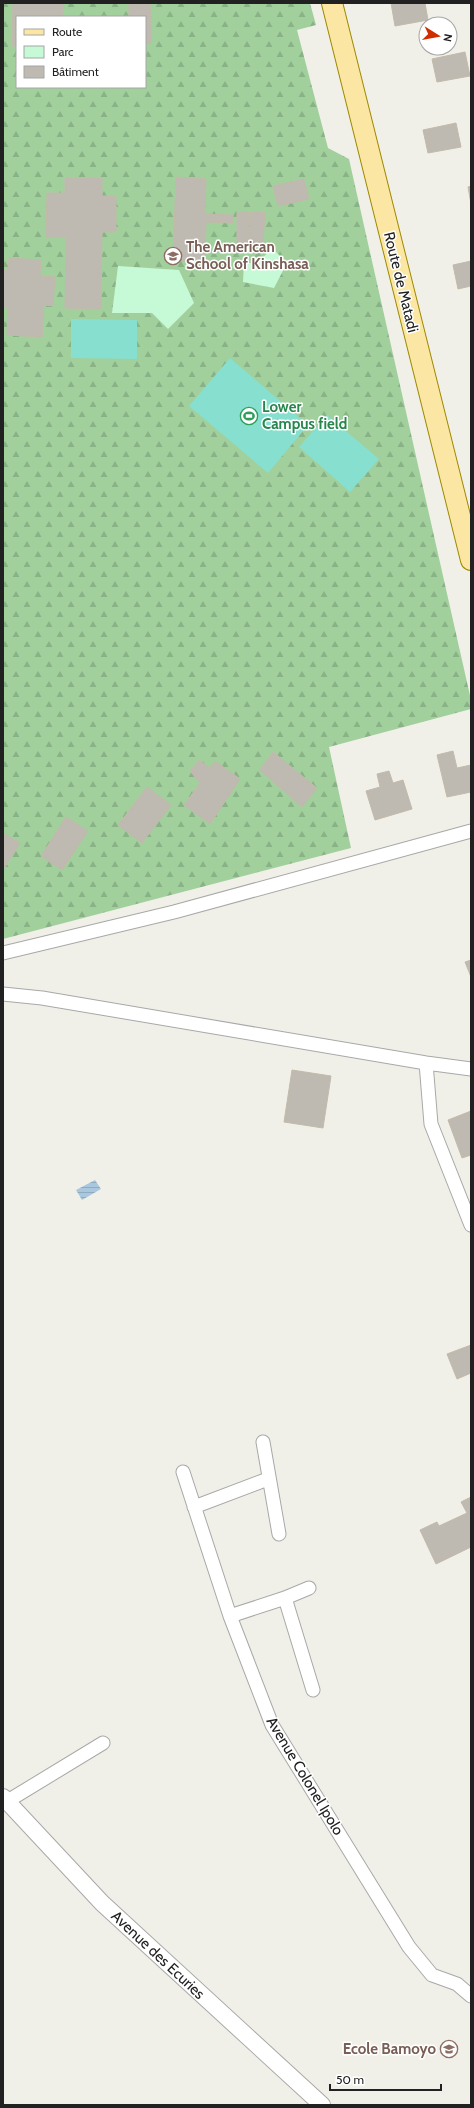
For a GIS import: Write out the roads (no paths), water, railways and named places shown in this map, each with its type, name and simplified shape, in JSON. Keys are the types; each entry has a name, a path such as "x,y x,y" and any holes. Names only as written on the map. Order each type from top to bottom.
{"main road":[{"name":"Route de Matadi","path":"332,3 471,560"}],"street":[{"path":"3,953 174,912 471,831"},
{"path":"3,994 42,998 426,1064 471,1069"},
{"path":"426,1064 431,1124 471,1226"},
{"path":"263,1442 268,1479 279,1534"},
{"name":"Avenue Colonel Ipolo","path":"182,1472 230,1616 272,1725 409,1947 432,1975 457,1984 471,1996"},
{"path":"194,1507 268,1479"},
{"path":"230,1616 285,1598 309,1588"},
{"path":"285,1598 313,1690"},
{"path":"4,1799 103,1743"},
{"name":"Avenue des Ecuries","path":"4,1799 102,1903 322,2105"}],"place":[{"name":"The American School of Kinshasa","path":"173,256"},
{"name":"Lower Campus field","path":"249,416"},
{"name":"Ecole Bamoyo","path":"449,2049"}]}
